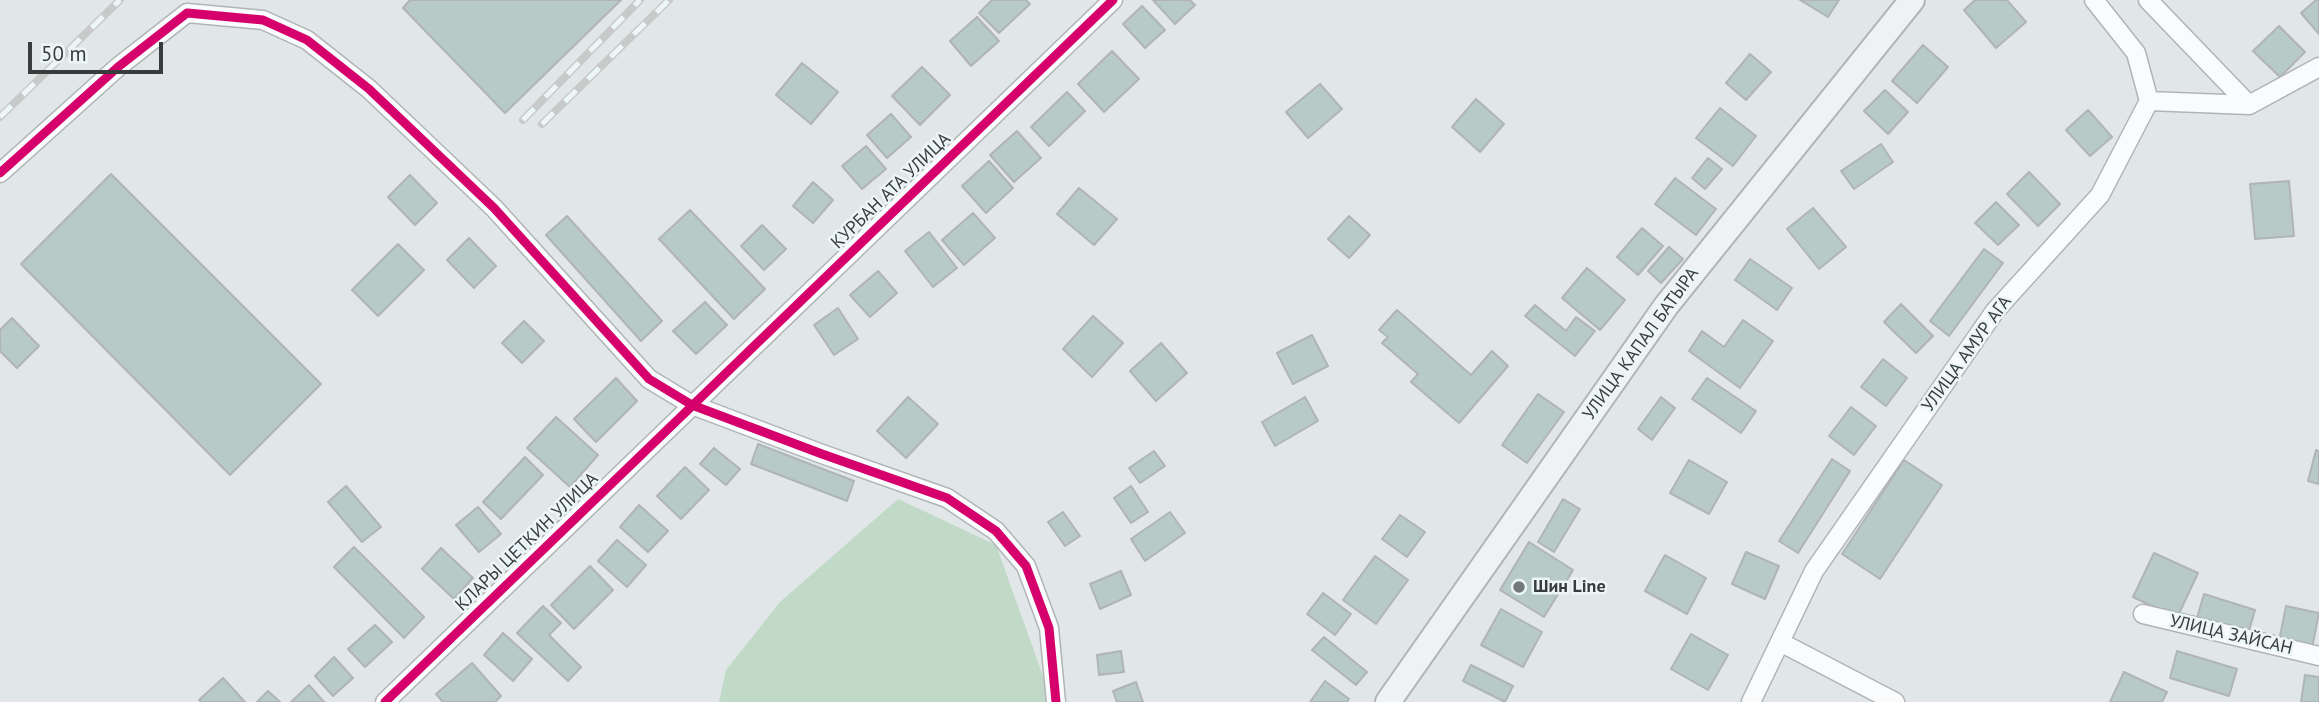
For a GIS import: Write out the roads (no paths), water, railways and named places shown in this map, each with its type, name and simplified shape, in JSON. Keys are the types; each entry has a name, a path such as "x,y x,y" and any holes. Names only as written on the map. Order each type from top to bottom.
{"main road":[{"name":"УЛИЦА КАПАЛ БАТЫРА","path":"1388,702 1666,306 1912,0"}],"street":[{"name":"КУРБАН АТА УЛИЦА","path":"692,405 1113,0"},
{"path":"2094,0 2136,53 2150,101 2249,105 2319,67"},
{"path":"2148,0 2249,105"},
{"path":"0,173 118,67 187,13 263,20 306,40 369,89 494,208 649,379 692,405 947,498 996,531 1026,566 1049,628 1056,702"},
{"name":"УЛИЦА АМУР АГА","path":"1751,702 1814,571 1995,311 2100,195 2150,101"},
{"name":"КЛАРЫ ЦЕТКИН УЛИЦА","path":"385,702 692,405"},
{"name":"УЛИЦА ЗАЙСАН","path":"2143,614 2319,656"},
{"path":"1780,642 1895,702"}],"railway":[{"path":"0,117 120,0"},
{"path":"523,120 640,0"},
{"path":"542,124 669,0"}],"place":[{"name":"Шин Line","path":"1519,587"}]}
